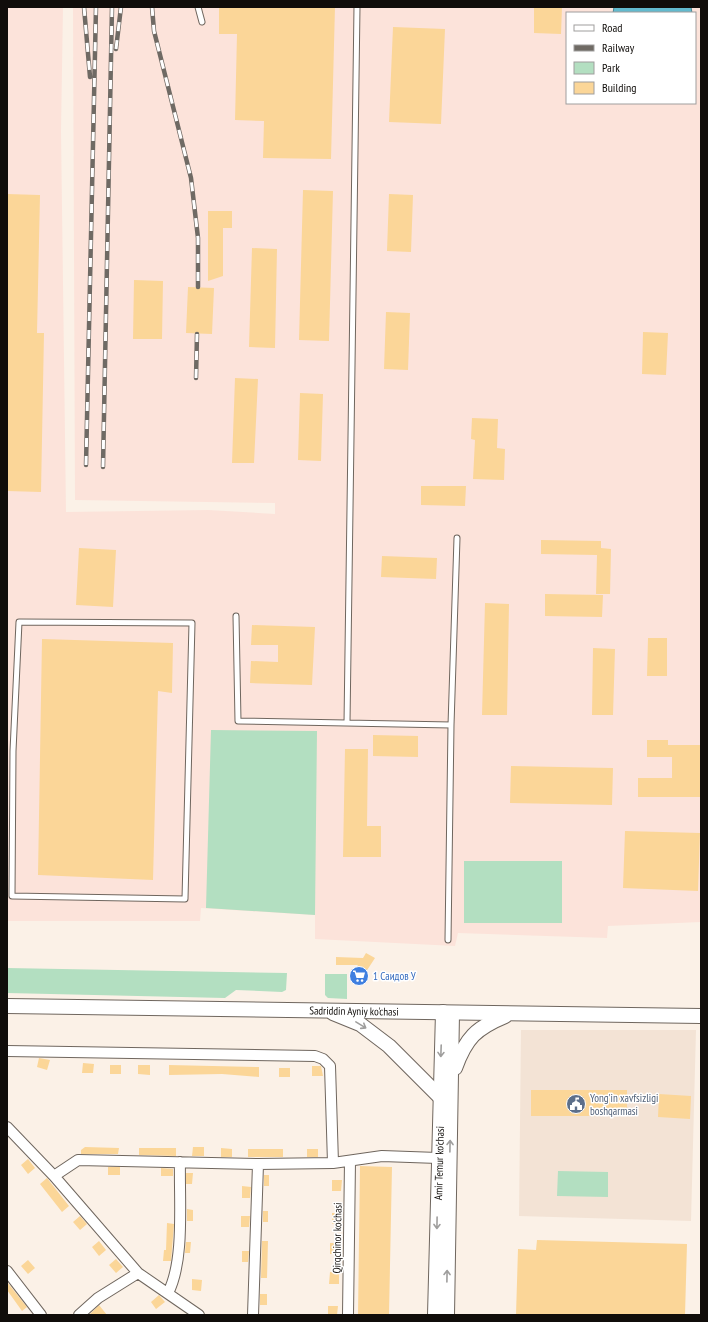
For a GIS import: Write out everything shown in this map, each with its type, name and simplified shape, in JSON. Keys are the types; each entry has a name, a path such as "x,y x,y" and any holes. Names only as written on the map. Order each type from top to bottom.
{"street":[{"name":"Sadriddin Ayniy ko'chasi","path":"7,1006 701,1016"},
{"path":"325,1010 360,1024 366,1028 389,1046 440,1097"},
{"name":"Amir Temur ko'chasi","path":"447,1012 452,1077 447,1315"},
{"name":"Amir Temur ko'chasi","path":"435,1315 440,1097 447,1012"},
{"path":"452,1077 460,1054 474,1032 486,1024 511,1014"},
{"path":"7,1051 315,1056 323,1059 330,1066 333,1163"},
{"path":"7,1127 54,1176 138,1273 199,1315"},
{"path":"54,1176 78,1160 258,1164 333,1163 382,1156 438,1158"},
{"name":"Qirqchinor ko'chasi","path":"348,1315 350,1161"},
{"path":"168,1293 174,1282 179,1248 180,1162"},
{"path":"253,1315 258,1164"},
{"path":"7,1272 41,1315"},
{"path":"79,1315 98,1298 138,1273"}],"lane":[{"path":"198,7 202,22"},
{"path":"347,723 357,7"},
{"path":"448,940 451,724 458,538"},
{"path":"236,616 238,721 451,724"},
{"path":"19,622 192,623 185,899 12,896 10,751 19,622"}],"shaded area":[{"path":"7,7 63,7 61,131 66,512 208,510 275,514 275,503 75,500 73,7 701,7 701,922 608,926 607,938 458,933 455,946 315,939 315,915 201,908 200,921 7,921"},
{"path":"521,1030 696,1030 691,1221 519,1216"}],"green space":[{"path":"211,730 317,731 315,915 206,908"},
{"path":"464,861 562,861 562,923 464,923"},
{"path":"7,968 287,973 286,990 282,992 236,990 225,998 7,993"},
{"path":"325,974 347,974 347,999 328,998 325,995"},
{"path":"558,1171 608,1172 608,1197 557,1196"}],"water":[{"path":"614,7 691,7 692,12 613,12"}],"building":[{"path":"219,7 335,7 331,159 263,158 264,121 235,120 237,34 219,34"},
{"path":"534,7 562,7 561,34 534,33"},
{"path":"393,27 445,29 441,124 389,122"},
{"path":"303,190 333,191 329,341 299,340"},
{"path":"7,194 40,195 37,333 44,333 41,492 7,491"},
{"path":"389,194 413,195 411,252 387,251"},
{"path":"208,211 232,211 232,228 223,228 223,276 208,281"},
{"path":"252,248 277,249 275,348 249,347"},
{"path":"134,280 163,281 162,339 133,339"},
{"path":"188,287 214,288 212,334 186,333"},
{"path":"386,312 410,313 408,370 384,369"},
{"path":"643,332 668,333 666,375 642,374"},
{"path":"235,378 258,379 254,463 232,463"},
{"path":"300,393 323,394 321,461 298,460"},
{"path":"472,418 498,419 497,448 505,449 504,480 473,479 475,440 471,439"},
{"path":"421,486 466,486 465,506 421,505"},
{"path":"541,540 601,541 601,548 611,549 610,594 596,594 597,555 541,554"},
{"path":"79,548 116,550 113,607 76,605"},
{"path":"382,556 437,558 436,579 381,577"},
{"path":"545,594 603,595 602,617 545,616"},
{"path":"485,603 509,604 507,715 482,715"},
{"path":"252,625 315,627 312,685 250,683 251,661 278,662 278,645 251,645"},
{"path":"648,638 667,638 667,676 647,676"},
{"path":"42,639 173,643 172,693 158,691 153,880 38,875"},
{"path":"593,648 615,649 613,715 592,715"},
{"path":"373,735 418,736 418,757 373,756"},
{"path":"647,740 668,740 668,745 701,745 700,797 638,797 638,778 672,778 672,757 647,757"},
{"path":"345,749 368,749 367,826 381,826 381,857 343,857"},
{"path":"511,766 613,768 612,805 510,803"},
{"path":"625,831 700,833 698,891 623,888"},
{"path":"366,953 375,958 360,981 351,975 358,965 336,965 336,957 363,958"},
{"path":"39,1058 50,1060 47,1070 37,1067"},
{"path":"83,1063 94,1064 93,1073 82,1073"},
{"path":"110,1065 121,1065 121,1074 110,1074"},
{"path":"138,1065 150,1065 150,1075 138,1074"},
{"path":"169,1065 259,1067 259,1077 222,1074 169,1075"},
{"path":"312,1066 321,1066 323,1076 312,1076"},
{"path":"279,1068 290,1068 290,1077 279,1077"},
{"path":"531,1090 627,1090 627,1116 531,1116"},
{"path":"659,1094 691,1096 690,1119 658,1117"},
{"path":"85,1147 119,1148 118,1154 81,1154 81,1150"},
{"path":"193,1147 204,1147 204,1156 192,1156"},
{"path":"139,1148 176,1148 176,1156 139,1155"},
{"path":"221,1148 232,1149 232,1157 221,1157"},
{"path":"248,1149 283,1149 283,1157 248,1157"},
{"path":"307,1149 318,1149 318,1157 307,1157"},
{"path":"28,1159 35,1168 28,1174 21,1165"},
{"path":"360,1166 392,1167 389,1315 358,1315"},
{"path":"108,1167 120,1167 120,1175 108,1175"},
{"path":"161,1168 173,1169 173,1176 161,1176"},
{"path":"186,1173 193,1173 192,1184 186,1184"},
{"path":"264,1175 269,1175 269,1186 264,1186"},
{"path":"47,1178 69,1206 62,1212 40,1184"},
{"path":"332,1180 342,1180 341,1191 332,1191"},
{"path":"242,1186 251,1187 250,1198 242,1198"},
{"path":"187,1209 193,1210 193,1221 187,1221"},
{"path":"263,1211 268,1211 268,1222 263,1222"},
{"path":"332,1213 342,1213 341,1224 332,1224"},
{"path":"80,1216 87,1224 80,1230 73,1222"},
{"path":"241,1216 250,1216 249,1227 241,1227"},
{"path":"167,1223 174,1224 171,1261 163,1261 164,1250 166,1250"},
{"path":"537,1240 687,1244 685,1315 516,1315 518,1249 536,1250"},
{"path":"99,1241 106,1250 99,1256 92,1247"},
{"path":"262,1241 268,1241 267,1278 261,1278"},
{"path":"186,1242 191,1242 190,1253 185,1253"},
{"path":"330,1243 340,1243 339,1254 330,1254"},
{"path":"242,1251 249,1251 248,1262 242,1262"},
{"path":"116,1259 123,1267 116,1273 109,1265"},
{"path":"28,1260 35,1268 28,1274 21,1266"},
{"path":"330,1272 339,1273 339,1284 329,1284"},
{"path":"192,1279 202,1280 201,1291 192,1290"},
{"path":"7,1282 27,1307 22,1311 7,1290"},
{"path":"260,1294 267,1294 267,1305 260,1305"},
{"path":"159,1295 165,1302 156,1309 151,1302"},
{"path":"99,1305 107,1315 89,1315"},
{"path":"328,1306 338,1306 337,1315 328,1315"}],"railway":[{"path":"84,7 90,77"},
{"path":"86,465 96,7"},
{"path":"103,467 112,7"},
{"path":"116,49 121,7"},
{"path":"152,7 154,31 191,178 198,238 198,287"},
{"path":"196,378 197,334"}],"place":[{"name":"1 Саидов У","path":"359,976"},
{"name":"Yong'in xavfsizligi boshqarmasi","path":"576,1104"}]}
